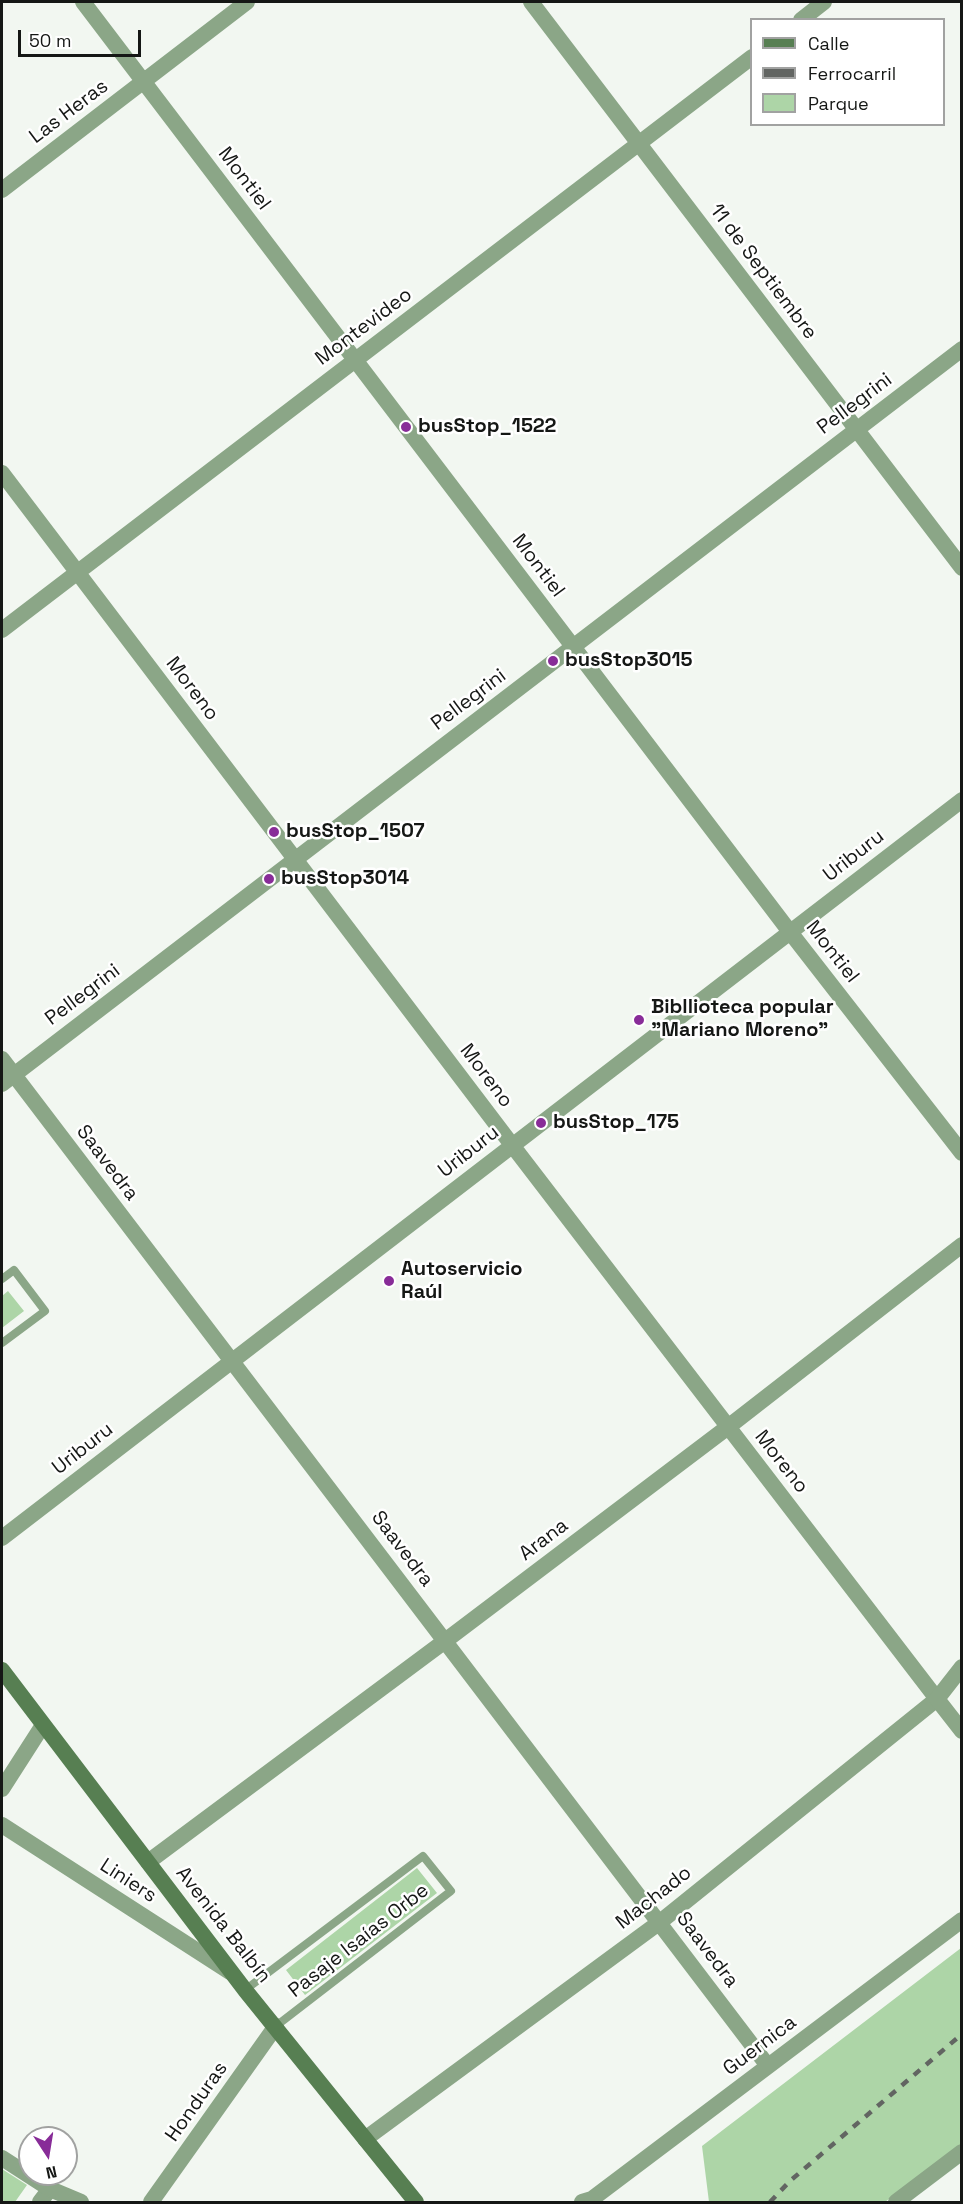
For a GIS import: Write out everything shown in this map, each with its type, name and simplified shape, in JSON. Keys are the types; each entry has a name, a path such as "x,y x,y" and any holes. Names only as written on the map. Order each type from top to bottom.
{"main road":[{"name":"Avenida Balbín","path":"2,1670 245,1990 416,2202"}],"street":[{"name":"Montiel","path":"83,2 790,932 962,1154"},
{"name":"Las Heras","path":"2,190 247,2"},
{"name":"11 de Septiembre","path":"531,2 962,568"},
{"path":"804,18 824,2"},
{"name":"Montevideo","path":"2,630 750,59"},
{"name":"Pellegrini","path":"8,1079 962,349"},
{"name":"Moreno","path":"2,473 512,1145 962,1731"},
{"name":"Uriburu","path":"2,1538 962,800"},
{"name":"Saavedra","path":"2,1059 8,1079 232,1361 768,2066"},
{"name":"Arana","path":"148,1862 446,1641 728,1427 962,1245"},
{"name":"Machado","path":"365,2139 660,1922 937,1699 960,1675"},
{"path":"2,1790 43,1725"},
{"name":"Liniers","path":"2,1825 232,1973"},
{"name":"Guernica","path":"582,2202 592,2199 962,1920"},
{"name":"Honduras","path":"151,2202 276,2026"},
{"path":"902,2201 962,2152"},
{"path":"2,2158 45,2196 81,2202"}],"lane":[{"path":"2,1279 14,1270 45,1311 2,1343"},
{"name":"Pasaje Isaías Orbe","path":"245,1990 423,1856 451,1891 276,2026"}],"green space":[{"path":"8,1291 24,1311 2,1328 2,1296"},
{"path":"417,1868 437,1893 305,1995 286,1970"},
{"path":"961,1948 961,2144 885,2202 709,2202 702,2146"},
{"path":"2,2169 18,2179 18,2186 26,2186 15,2202 2,2202"}],"railway":[{"path":"770,2202 790,2181 962,2034"}],"place":[{"name":"busStop_1522","path":"406,427"},
{"name":"busStop3015","path":"553,661"},
{"name":"busStop_1507","path":"274,832"},
{"name":"busStop3014","path":"269,879"},
{"name":"Bibllioteca popular \"Mariano Moreno\"","path":"639,1020"},
{"name":"busStop_175","path":"541,1123"},
{"name":"Autoservicio Raúl","path":"389,1281"}]}
